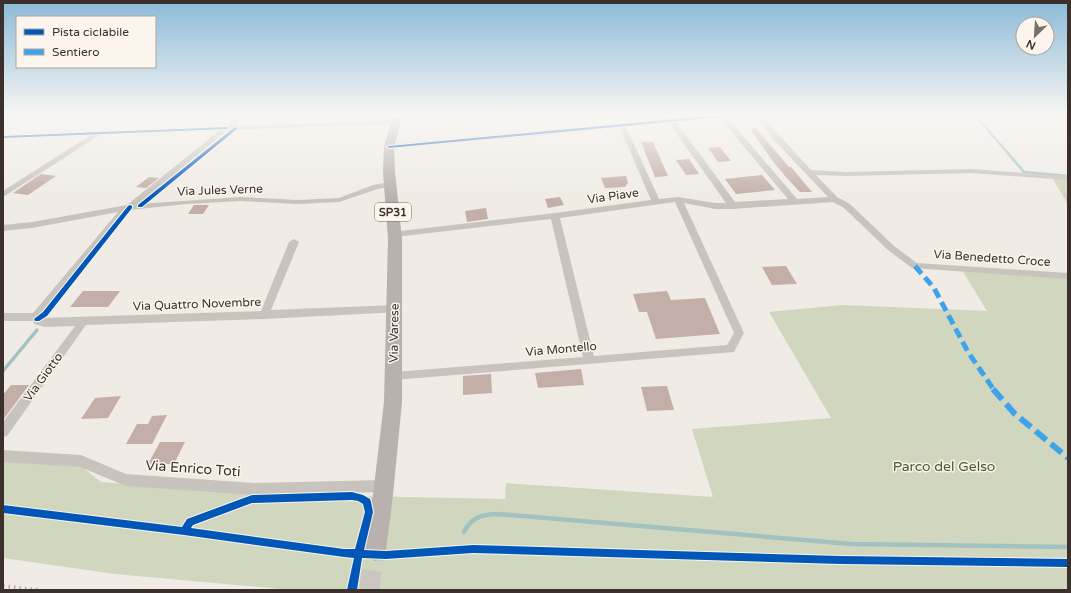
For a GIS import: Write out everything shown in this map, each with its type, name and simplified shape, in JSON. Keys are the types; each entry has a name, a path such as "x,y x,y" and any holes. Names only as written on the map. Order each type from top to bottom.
{"main road":[{"name":"Via Varese","path":"375,550 384,486 393,402 394,376 395,234 390,184 390,144"}],"street":[{"path":"3,195 83,144"},
{"path":"36,317 128,207 209,144"},
{"path":"389,147 424,144"},
{"path":"630,144 656,202"},
{"path":"688,144 733,206"},
{"path":"746,144 795,202"},
{"path":"782,144 834,199"},
{"path":"809,172 846,174 971,171 1068,178"},
{"name":"Via Jules Verne","path":"3,228 32,225 128,207 241,199 298,202 323,201 347,198 369,189 390,184"},
{"name":"Via Piave","path":"395,234 555,216 678,199 716,206 733,206 834,199"},
{"name":"Via Montello","path":"394,376 730,349 738,333 678,199"},
{"name":"Via Benedetto Croce","path":"834,199 847,206 891,248 915,266 1068,276"},
{"path":"555,216 589,360"},
{"path":"264,315 294,242"},
{"name":"Via Quattro Novembre","path":"3,317 36,317 38,321 45,323 395,309"},
{"name":"Via Giotto","path":"3,432 83,322"},
{"name":"Via Enrico Toti","path":"3,456 81,461 112,477 126,480 254,488 384,486"}],"green space":[{"path":"1052,178 1068,180 1068,204"},
{"name":"Parco del Gelso","path":"962,270 1068,277 1068,590 293,590 115,574 3,558 3,460 82,467 101,482 250,494 505,499 506,483 713,497 692,429 831,418 769,312 842,305 987,311"}],"building":[{"path":"642,144 654,144 668,176 655,177"},
{"path":"761,144 769,144 812,192 800,192 772,160"},
{"path":"720,147 731,161 718,162 708,148"},
{"path":"689,159 699,174 686,175 676,160"},
{"path":"41,174 56,176 28,195 13,193"},
{"path":"762,175 775,190 736,194 725,179"},
{"path":"626,176 628,183 625,187 605,188 601,178"},
{"path":"149,177 159,178 146,188 136,187"},
{"path":"560,197 564,205 548,208 545,199"},
{"path":"194,205 209,205 203,214 188,214"},
{"path":"486,208 488,219 467,222 465,211"},
{"path":"786,266 797,284 772,285 762,267"},
{"path":"83,291 120,291 108,307 70,307"},
{"path":"667,291 671,300 705,298 720,334 656,339 647,312 639,312 633,294"},
{"path":"581,369 584,385 538,388 535,373"},
{"path":"491,374 492,393 463,395 463,376"},
{"path":"11,385 29,385 3,420 3,395"},
{"path":"667,386 674,410 647,411 641,387"},
{"path":"121,396 108,418 81,419 95,398"},
{"path":"167,415 152,444 126,444 137,424 148,424 152,416"},
{"path":"160,442 185,442 174,464 148,464"}],"waterway":[{"path":"1000,144 1024,172 1068,176"},
{"path":"3,371 37,330"},
{"path":"464,532 470,523 478,517 499,514 851,544 1068,547"}],"tunnel":[{"path":"369,590 375,550"}],"railway":[{"path":"3,586 38,590"}],"marked path":[{"path":"915,266 934,288 968,352 987,382 1014,413 1068,458"}],"cycle path":[{"path":"140,206 217,144"},
{"path":"389,147 425,144"},
{"path":"37,319 45,314 130,207"},
{"path":"184,531 190,522 252,499 352,496 360,498 367,502 369,512 361,543 352,590"},
{"path":"3,509 184,531 344,553 386,555 473,549 841,560 1068,563"}]}
